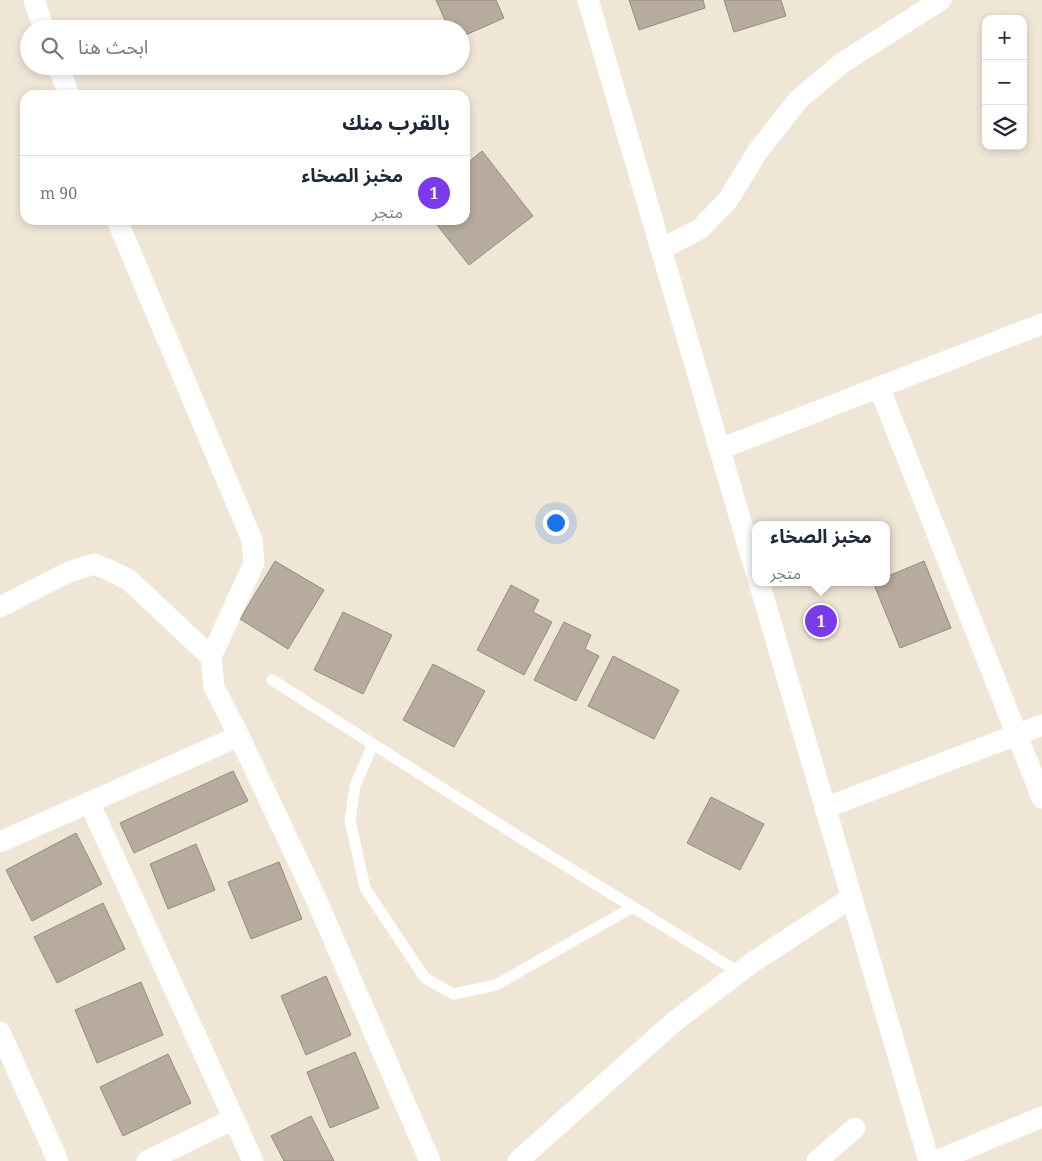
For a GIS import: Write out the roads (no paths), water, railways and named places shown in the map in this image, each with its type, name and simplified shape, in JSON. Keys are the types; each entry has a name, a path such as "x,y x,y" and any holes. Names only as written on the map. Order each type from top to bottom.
{"street":[{"path":"34,0 41,20"},
{"path":"588,0 752,559"},
{"path":"661,249 700,229 728,200 758,151 799,99 842,63 941,0"},
{"path":"61,75 67,90"},
{"path":"119,225 252,540 254,563 212,657 214,687 317,901 430,1161"},
{"path":"720,449 1042,324"},
{"path":"880,387 1042,798"},
{"path":"0,607 70,572 94,564 129,580 212,657"},
{"path":"760,586 929,1161"},
{"path":"825,808 1042,725"},
{"path":"0,842 239,736"},
{"path":"89,802 253,1161"},
{"path":"524,1159 676,1021 753,962 852,898"},
{"path":"0,1032 5,1057 58,1161"},
{"path":"936,1161 1042,1117"},
{"path":"147,1161 234,1119"},
{"path":"817,1161 855,1128"}],"lane":[{"path":"272,680 740,973"},
{"path":"373,744 355,786 350,820 365,888 424,978 453,994 496,985 633,907"}],"place":[{"name":"مخبز الصخاء","path":"821,621"}]}
